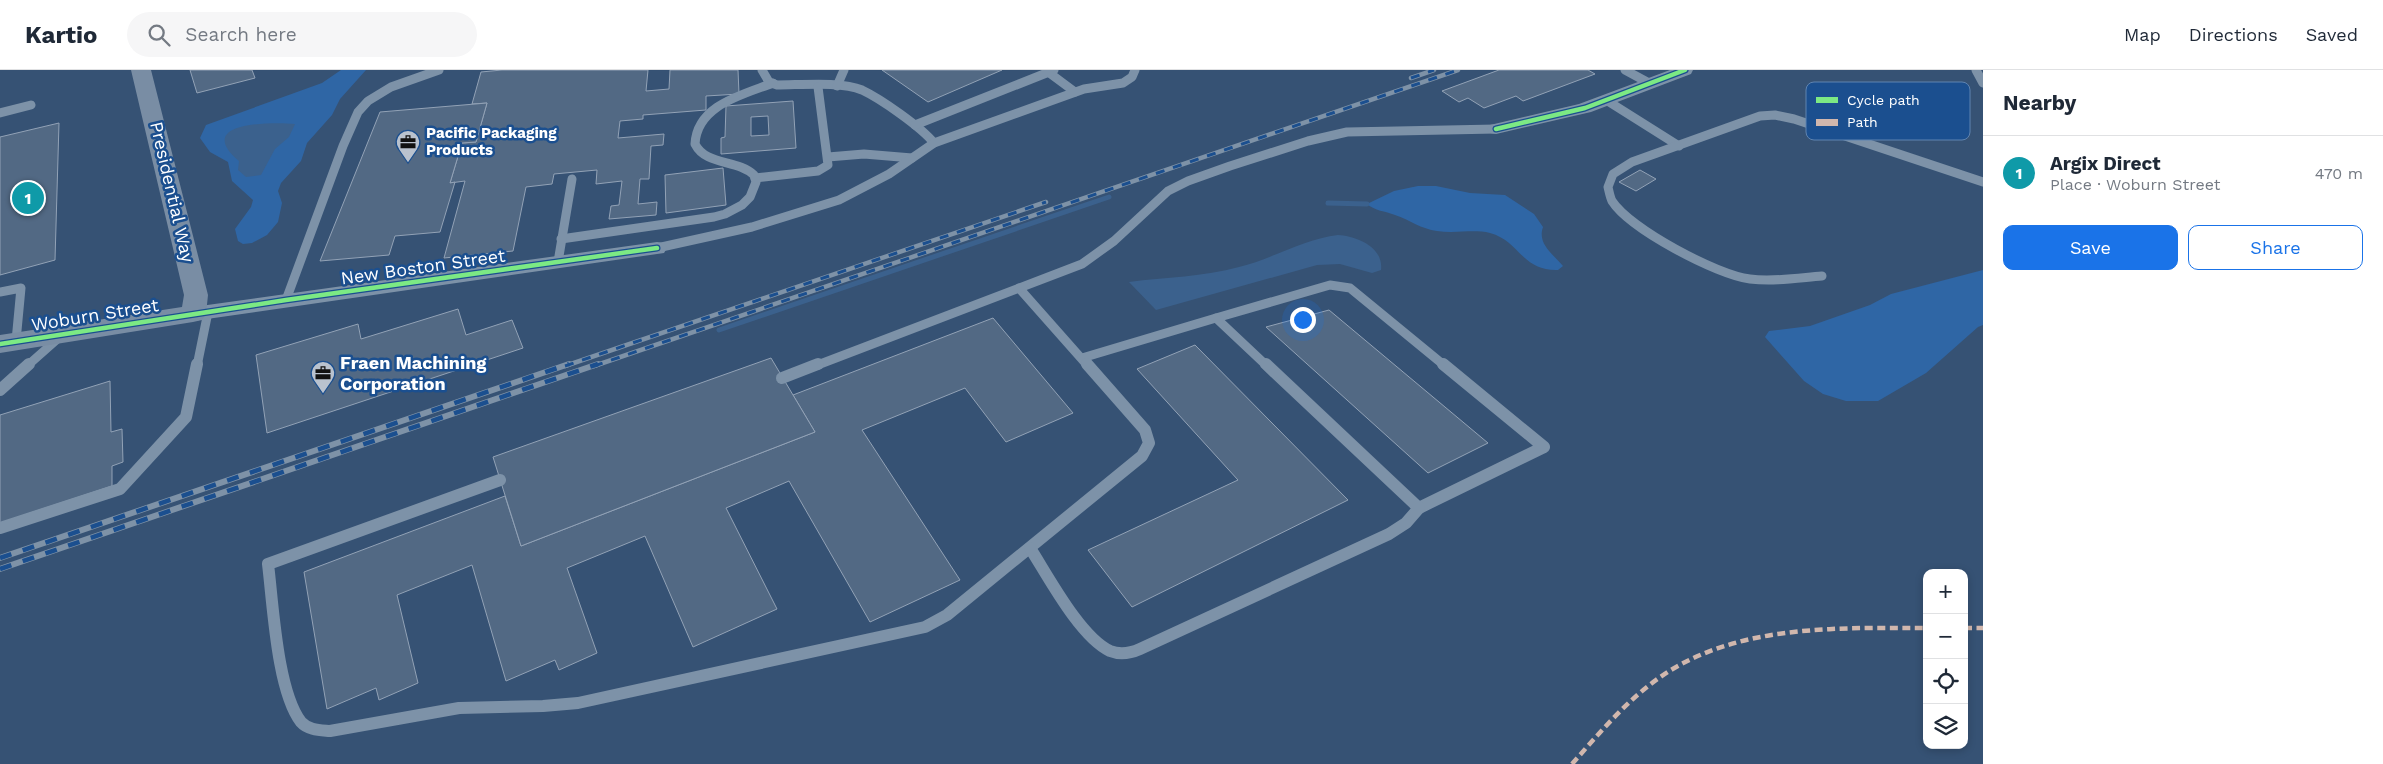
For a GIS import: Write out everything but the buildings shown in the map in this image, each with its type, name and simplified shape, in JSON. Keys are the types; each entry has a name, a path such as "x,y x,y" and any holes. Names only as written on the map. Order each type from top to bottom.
{"street":[{"name":"Presidential Way","path":"141,70 201,313"},
{"path":"1496,129 1561,114 1606,100 1649,84 1676,71"},
{"name":"New Boston Street","path":"201,313 656,248"},
{"name":"Woburn Street","path":"8,343 201,313"}],"lane":[{"path":"286,300 343,146 358,112 368,102 391,87 439,70"},
{"path":"762,70 765,78 773,83 788,87 837,86 862,90 928,134 934,143"},
{"path":"837,86 844,70"},
{"path":"656,248 736,232 822,206 876,181 934,143 1075,92 1098,86 1123,83 1132,77 1136,70"},
{"path":"1625,70 1649,84"},
{"path":"1976,70 1983,83"},
{"path":"915,125 1051,71 1075,92"},
{"path":"561,239 725,214 736,209 751,196 756,184 755,178 746,168 738,164 705,156 695,144 695,131 702,119 717,107 773,83"},
{"path":"755,178 820,170 828,165 818,87"},
{"path":"1606,100 1679,146"},
{"path":"0,113 31,105"},
{"path":"1806,123 1776,115 1760,116 1625,165 1614,174 1609,185 1611,198 1626,218 1655,238 1736,277 1761,280 1822,276"},
{"path":"782,378 1069,270 1095,257 1168,191 1188,181 1230,166 1313,139 1348,132 1496,129"},
{"path":"1857,140 1983,182"},
{"path":"828,157 864,154 912,158"},
{"path":"558,262 572,179"},
{"path":"1030,548 1088,634 1109,651 1125,653 1140,650 1390,534 1406,523 1419,508 1544,448 1350,288 1330,285 1082,358"},
{"path":"0,292 21,288 8,343"},
{"path":"500,480 268,564 286,684 296,713 307,727 319,731 335,730 459,708 546,707 578,704 913,630 937,621 959,607 1142,456 1149,443 1145,430 1019,288"},
{"path":"0,528 120,489 186,417 201,313"},
{"path":"1216,318 1419,508"},
{"path":"0,390 63,334"}],"shaded area":[{"path":"341,70 366,70 340,99 332,115 307,143 301,161 281,183 278,191 282,203 278,222 267,235 252,243 243,244 238,241 235,229 251,207 253,200 232,181 228,162 210,152 200,138 206,125 322,83"},
{"path":"269,123 295,124 289,137 275,149 261,175 246,177 238,170 239,161 227,148 225,138 230,132 240,127"},
{"path":"1418,186 1436,186 1470,193 1505,195 1534,214 1543,227 1542,239 1544,244 1563,266 1558,270 1536,266 1508,242 1490,233 1431,230 1377,210 1367,204 1394,191"},
{"path":"1338,235 1360,240 1367,244 1378,255 1381,262 1381,270 1372,273 1340,264 1317,265 1156,310 1129,282 1198,275 1226,270 1325,237"},
{"path":"1983,270 1983,325 1978,327 1926,373 1878,401 1846,401 1823,394 1804,381 1765,337 1769,331 1810,326 1870,305 1891,294"}],"waterway":[{"path":"719,330 1109,197"},
{"path":"1328,203 1367,204"}],"railway":[{"path":"1411,78 1434,70"},
{"path":"594,366 1458,70"},
{"path":"565,366 1046,202"},
{"path":"0,558 569,364"},
{"path":"0,569 598,364"}],"marked path":[{"path":"1572,764 1640,693 1671,670 1704,653 1740,642 1776,635 1852,629 1923,628"},
{"path":"1968,628 1983,628"}],"cycle path":[{"path":"1496,129 1585,108 1685,70"},
{"path":"0,344 286,300 657,248"}],"place":[{"name":"Pacific Packaging Products","path":"408,163"},
{"name":"Argix Direct","path":"28,198"},
{"name":"Fraen Machining Corporation","path":"323,394"}]}
